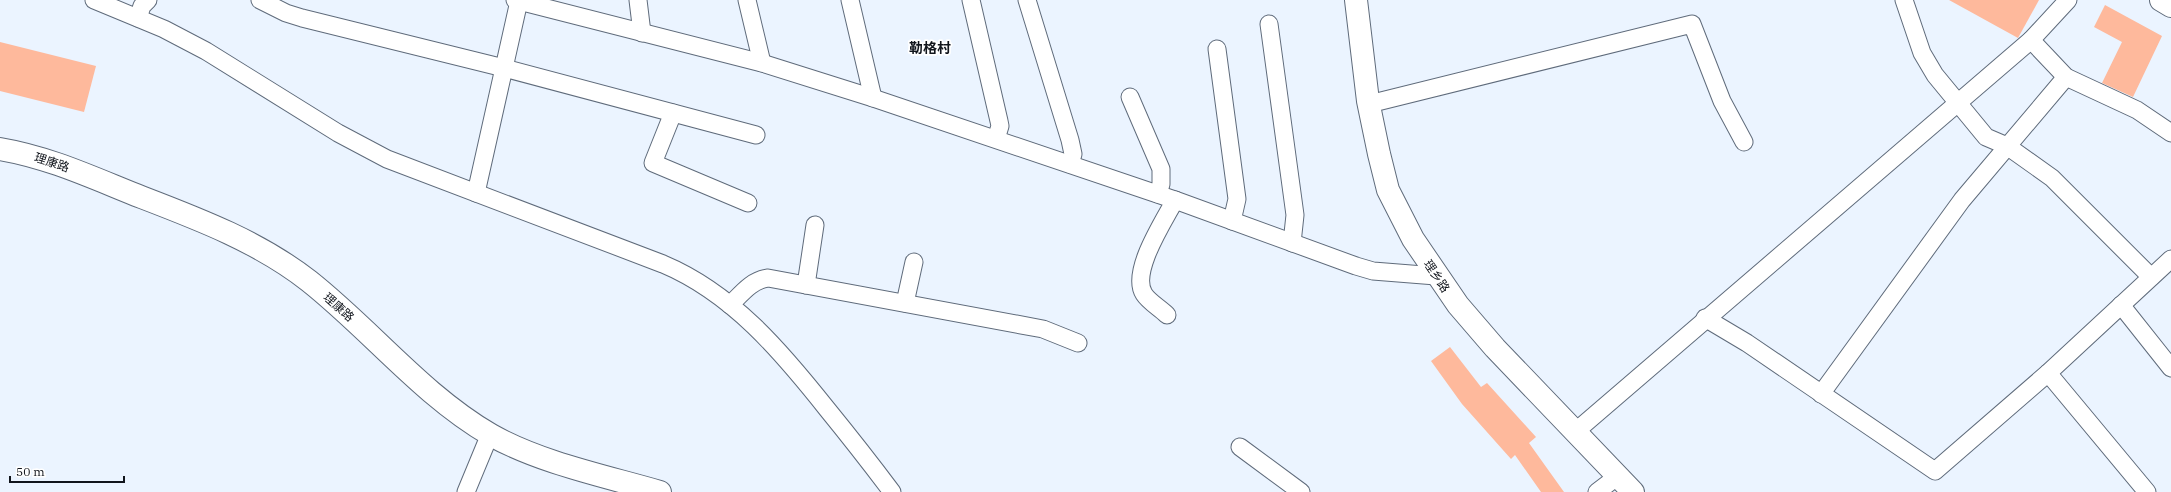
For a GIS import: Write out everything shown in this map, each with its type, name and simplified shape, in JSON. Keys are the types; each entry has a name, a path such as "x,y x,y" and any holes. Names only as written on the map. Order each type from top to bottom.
{"main road":[{"name":"理乡路","path":"1356,0 1369,104 1388,190 1412,239 1436,276 1458,305 1495,348 1633,492"},
{"path":"2161,0 2171,6"},
{"name":"理康路","path":"0,149 45,159 72,169 198,220 262,250 308,281 455,412 490,434 522,450 547,459 660,492"}],"street":[{"path":"94,0 138,18 206,51 358,144 388,159 679,271 730,304 765,336 802,379 892,492"},
{"path":"138,18 142,6 148,0"},
{"path":"260,0 286,13 302,18 504,68 756,135"},
{"path":"476,193 504,68 517,0 762,63 873,98 1158,194 1373,271 1436,276"},
{"path":"638,0 642,33"},
{"path":"747,0 762,63"},
{"path":"850,0 873,98"},
{"path":"971,0 999,120 1000,126 996,139"},
{"path":"1027,0 1070,140 1073,154 1070,164"},
{"path":"1904,0 1922,53 1935,75 1986,137 2007,146 2052,178 2151,277"},
{"path":"1575,432 1705,318 2031,40 2068,0"},
{"path":"1269,24 1296,215 1292,243"},
{"path":"1369,104 1692,24 1722,101 1744,142"},
{"path":"2031,40 2066,77 2137,110 2171,133"},
{"path":"1217,49 1237,199 1232,221"},
{"path":"1822,394 1962,200 2066,77"},
{"path":"1130,97 1161,169 1162,184 1158,194"},
{"path":"673,113 653,164 748,203"},
{"path":"1167,315 1143,293 1140,275 1144,260 1175,200"},
{"path":"806,285 815,225"},
{"path":"1705,318 1747,343 1935,471 2048,373 2171,259"},
{"path":"905,303 914,262"},
{"path":"730,304 750,284 760,279 768,278 1043,329 1078,342"},
{"path":"2121,305 2171,368"},
{"path":"2048,373 2147,492"},
{"path":"466,492 490,434"},
{"path":"1240,447 1301,492"},
{"path":"1597,492 1618,476"}],"building":[{"path":"1949,0 2039,0 2018,38"},
{"path":"2105,5 2162,36 2133,97 2102,83 2122,42 2094,27"},
{"path":"0,42 96,66 84,112 0,91"},
{"path":"1450,347 1481,387 1487,383 1536,437 1529,443 1564,492 1541,492 1515,455 1511,459 1462,404 1431,361"}],"district":[{"name":"勒格村","path":"930,48"}]}
